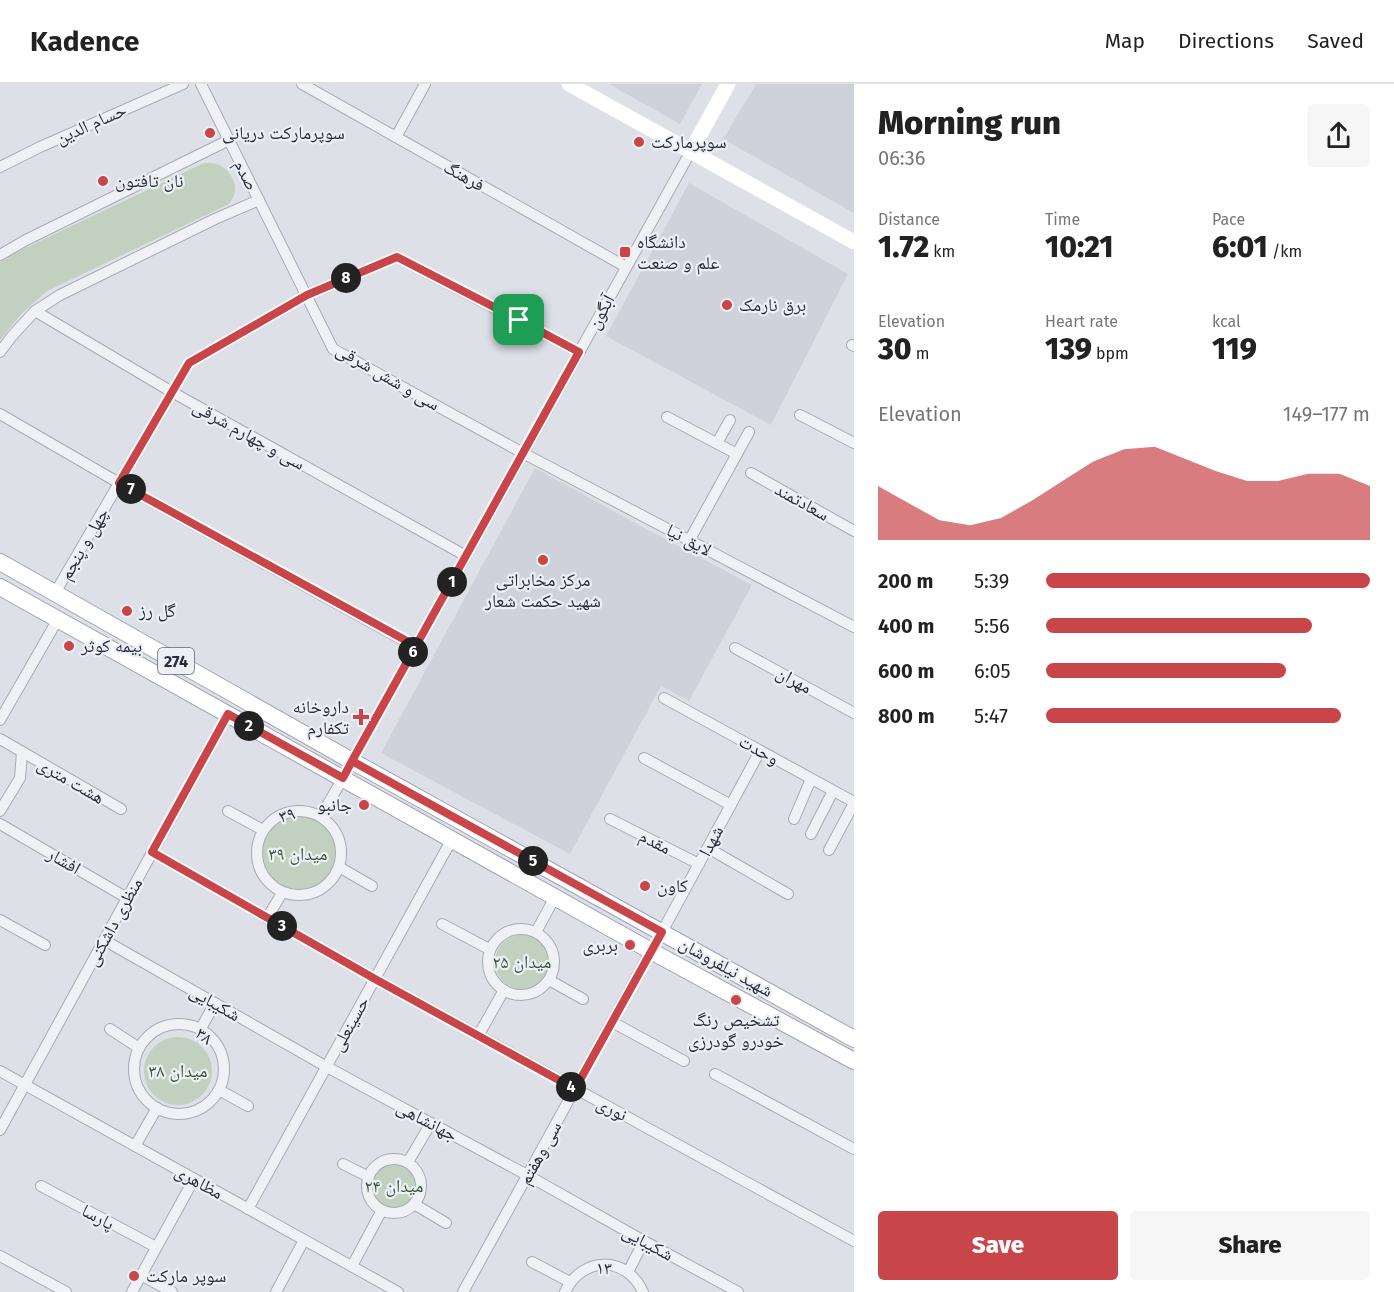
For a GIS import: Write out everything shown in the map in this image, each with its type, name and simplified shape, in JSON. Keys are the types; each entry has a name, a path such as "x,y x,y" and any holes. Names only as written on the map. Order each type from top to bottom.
{"main road":[{"path":"569,84 854,242"},
{"name":"آبگون","path":"691,152 728,84"},
{"path":"706,123 704,142 716,166"},
{"name":"شهید نیلفروشان","path":"0,562 352,761 854,1039"},
{"name":"274","path":"0,587 651,951 854,1061"},
{"path":"343,778 352,761"},
{"path":"651,951 662,932"}],"street":[{"name":"حسام الدین","path":"0,167 183,84"},
{"path":"201,84 229,140"},
{"name":"فرهنگ","path":"302,84 626,267"},
{"path":"396,137 425,84"},
{"name":"صدم","path":"0,255 229,140 259,200 215,219 60,295 34,311 0,352"},
{"name":"آبگون","path":"352,761 691,152"},
{"name":"سی و شش شرقی","path":"259,200 333,349 523,453"},
{"name":"چهل و پنجم","path":"55,593 189,363 307,295 397,257 579,352"},
{"name":"سی و چهارم شرقی","path":"34,311 172,392 466,556"},
{"path":"0,414 119,483 416,646"},
{"path":"800,415 854,443"},
{"path":"667,417 737,454"},
{"path":"717,443 730,420"},
{"path":"689,541 749,432"},
{"name":"لایق نیا","path":"523,453 854,627"},
{"name":"سعادتمند","path":"751,473 854,531"},
{"path":"0,720 58,619"},
{"name":"مهران","path":"735,648 854,713"},
{"name":"وحدت","path":"664,698 854,803"},
{"name":"منظری داشکنی","path":"0,1130 228,714"},
{"name":"هشت متری","path":"0,739 121,809"},
{"name":"شهدا","path":"662,932 760,751"},
{"path":"0,811 20,778 22,752"},
{"path":"644,758 731,805"},
{"path":"321,816 343,778"},
{"path":"794,819 811,779"},
{"path":"811,834 833,791"},
{"path":"829,850 854,803"},
{"name":"۳۹","path":"282,893 265,879 256,855 262,830 282,813 295,810 309,811 321,816 332,826 339,838 342,852 339,867"},
{"path":"228,811 262,830"},
{"name":"مقدم","path":"610,819 699,864"},
{"name":"افشار","path":"0,824 127,898"},
{"name":"حسینعلی","path":"248,1209 452,839"},
{"path":"708,848 788,894"},
{"name":"نوری","path":"152,852 478,1036 854,1240"},
{"path":"267,918 282,893 299,895 312,893 324,887 339,867 372,886"},
{"path":"536,932 555,897"},
{"path":"0,920 45,945"},
{"path":"442,924 489,949"},
{"path":"519,928 536,932 546,940 555,960 554,970 549,980 542,988 524,995 504,990 495,983 490,974 489,949 500,936 509,931 519,928"},
{"name":"شکیبایی","path":"104,940 327,1067"},
{"name":"سی وهفتم","path":"463,1292 651,951"},
{"path":"549,980 583,999"},
{"path":"478,1036 504,990"},
{"path":"200,1030 215,1003"},
{"path":"612,1022 684,1061"},
{"name":"۳۸","path":"139,1048 159,1029 173,1025 187,1025 200,1030 212,1038 224,1063 219,1090"},
{"path":"110,1029 139,1048 135,1061 136,1082 146,1100 157,1108 177,1114 198,1110 210,1102 219,1090 248,1106"},
{"name":"جهانشاهی","path":"327,1067 527,1175"},
{"name":"مظاهری","path":"0,1071 398,1292"},
{"path":"715,1074 854,1149"},
{"path":"135,1146 157,1108"},
{"path":"408,1162 431,1124"},
{"path":"401,1159 408,1162 419,1174 421,1182 421,1190 414,1204 399,1213 382,1210 370,1199 367,1184 369,1176 378,1164 385,1160 401,1159"},
{"path":"343,1164 369,1176"},
{"name":"شکیبایی","path":"527,1175 738,1292"},
{"path":"132,1292 194,1179"},
{"name":"پارسا","path":"41,1186 156,1247"},
{"path":"414,1204 446,1223"},
{"path":"352,1266 382,1210"},
{"path":"276,1292 304,1240"},
{"path":"628,1272 644,1241"},
{"path":"0,1256 66,1292"},
{"path":"532,1262 567,1287"},
{"name":"۱۳","path":"567,1287 579,1273 603,1264 616,1266 628,1272 643,1292"},
{"path":"141,1275 172,1292"}],"shaded area":[{"path":"609,84 702,84 680,124"},
{"path":"756,84 854,84 854,213 723,139"},
{"name":"برق نارمک","path":"689,183 848,274 771,425 606,336"},
{"path":"535,468 752,585 689,701 661,686 570,854 381,753"}],"green space":[{"path":"204,163 219,165 227,170 232,178 235,191 229,204 47,291 22,313 0,340 0,262"},
{"name":"میدان ۳۹","path":"282,813 321,816 342,852 324,887 299,895 272,884 259,868 263,830"},
{"name":"میدان ۲۵","path":"522,935 532,937 541,943 547,952 549,962 547,972 541,981 532,987 522,989 512,987 503,981 497,972 495,962 497,952 503,943 512,937"},
{"name":"میدان ۳۸","path":"178,1037 191,1040 202,1047 209,1058 212,1071 209,1084 202,1095 191,1102 178,1105 165,1102 154,1095 147,1084 144,1071 147,1058 154,1047 165,1040"},
{"name":"میدان ۲۴","path":"389,1160 399,1160 412,1167 419,1180 419,1190 412,1203 399,1210 389,1210 380,1206 373,1199 369,1190 369,1180 373,1171 380,1164"}],"place":[{"name":"سوپرمارکت دریانی","path":"210,133"},
{"name":"سوپرمارکت","path":"639,142"},
{"name":"نان تافتون","path":"103,181"},
{"name":"دانشگاه علم و صنعت","path":"625,252"},
{"name":"برق نارمک","path":"727,305"},
{"name":"مرکز مخابراتی شهید حکمت شعار","path":"543,560"},
{"name":"گل رز","path":"127,611"},
{"name":"بیمه کوثر","path":"69,646"},
{"name":"داروخانه تکفارم","path":"361,717"},
{"name":"جانبو","path":"364,805"},
{"name":"کاون","path":"645,886"},
{"name":"بربری","path":"630,945"},
{"name":"تشخیص رنگ خودرو گودرزی","path":"736,1000"},
{"name":"سوپر مارکت","path":"134,1276"}],"route":[{"path":"519,320 397,257 307,295 189,363 119,483 416,646 384,704 352,761 662,932 575,1089 152,852 228,714 343,778 352,761 416,646 579,352 519,320"}]}
